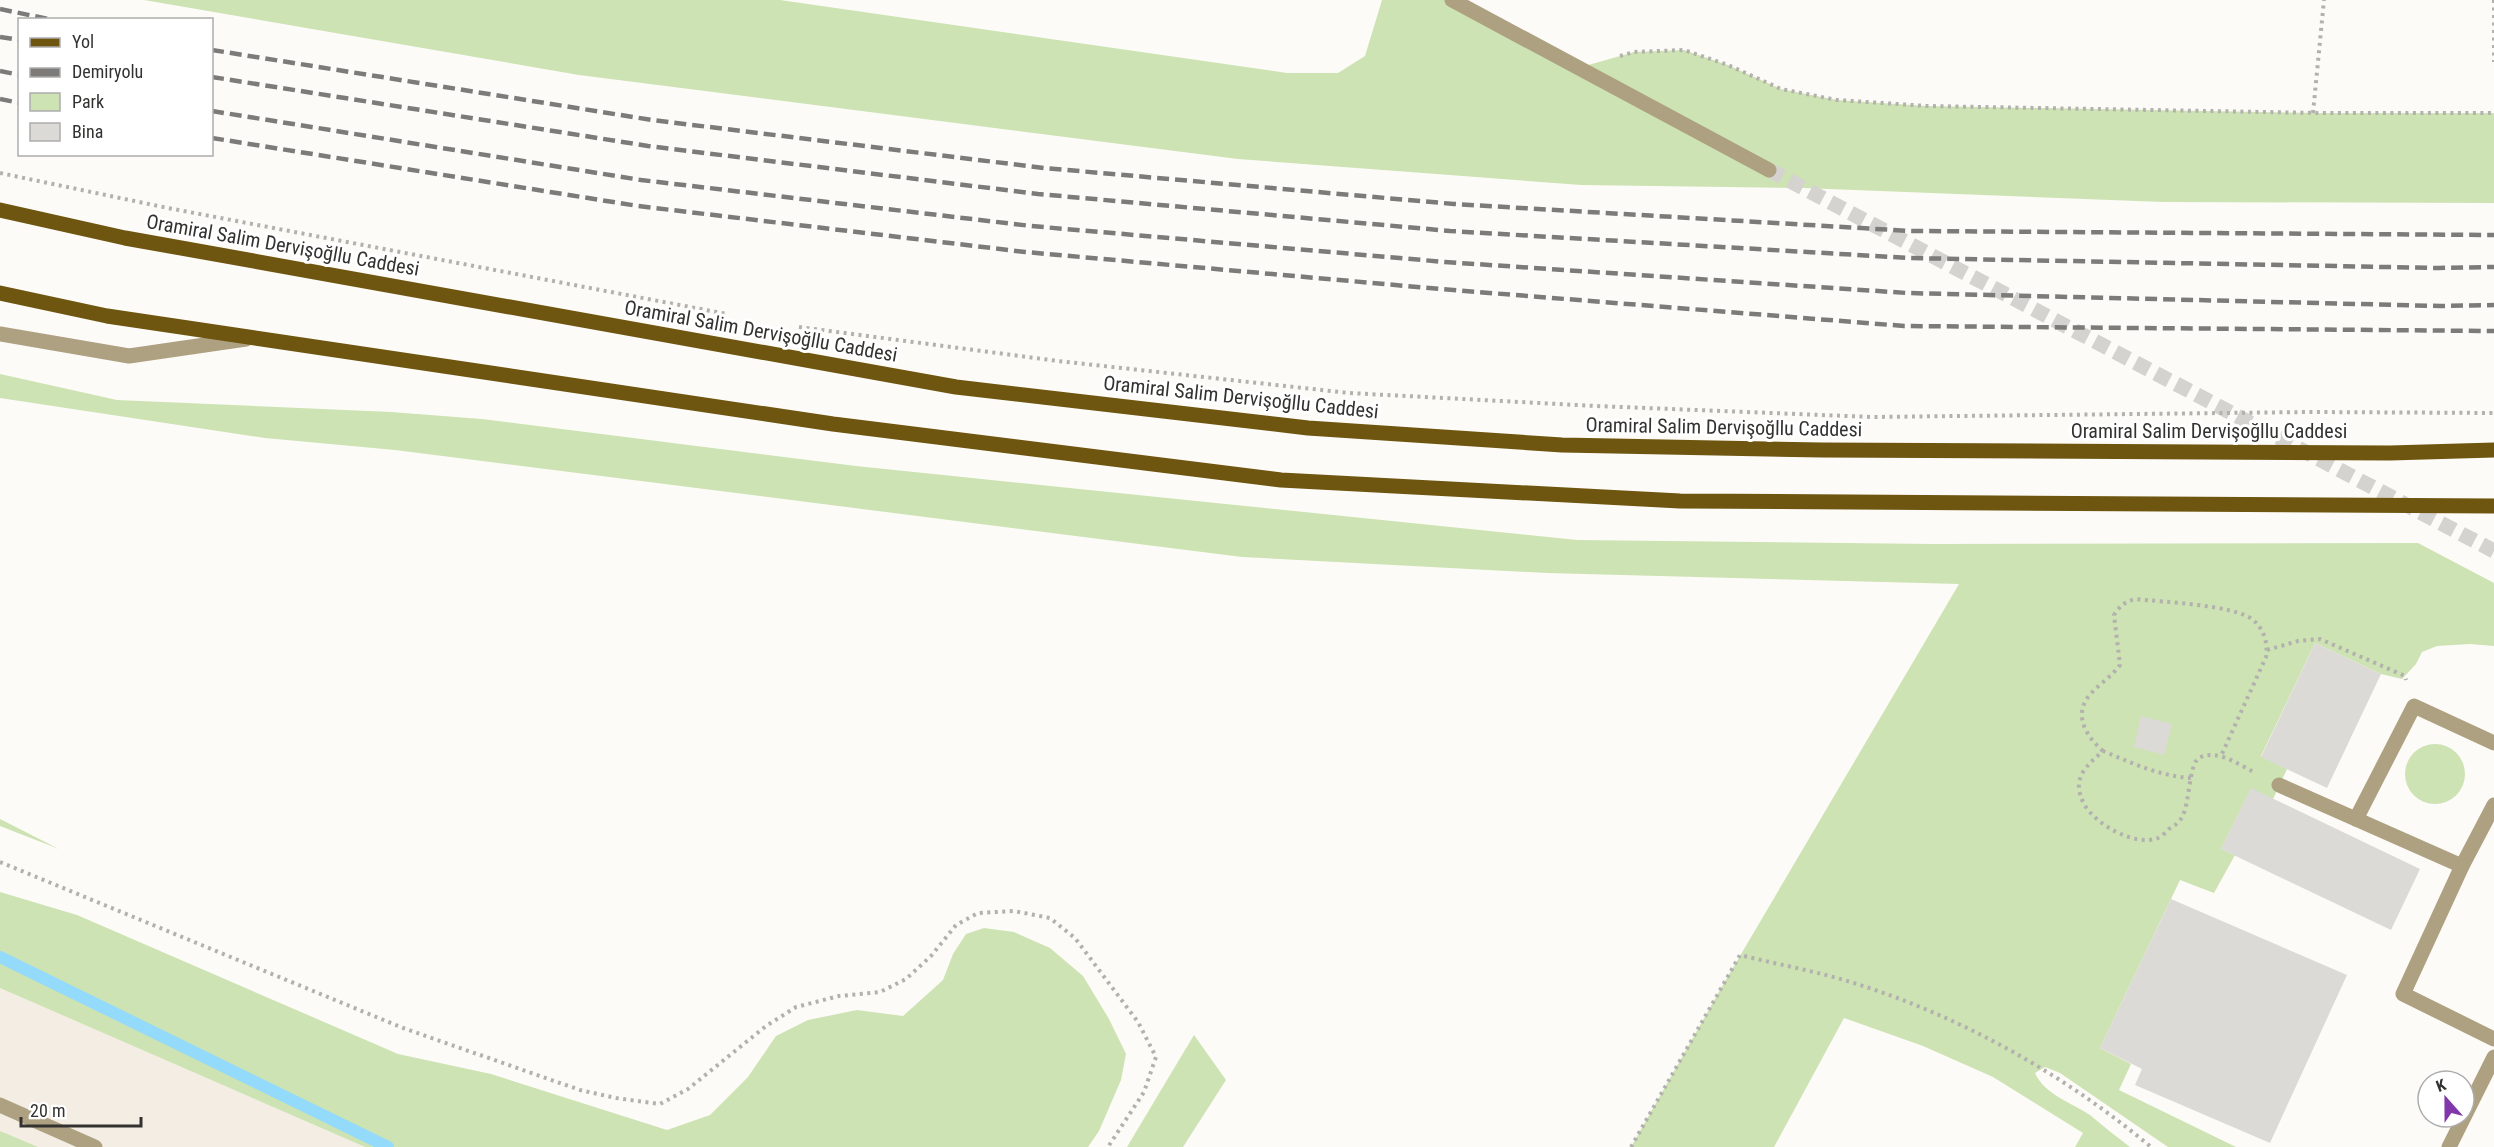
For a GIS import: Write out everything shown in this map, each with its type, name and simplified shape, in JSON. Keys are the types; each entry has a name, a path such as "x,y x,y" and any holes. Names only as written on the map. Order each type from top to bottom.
{"main road":[{"name":"Oramiral Salim Dervişoğllu Caddesi","path":"0,210 125,238 956,387 1308,428 1562,445 1822,450 2390,453 2494,450"},
{"path":"0,293 107,316 832,424 1281,480 1680,501 2494,506"}],"street":[{"path":"1452,0 1770,170"},
{"path":"0,334 129,356 252,338"},
{"path":"2356,819 2414,706 2494,744"},
{"path":"2279,785 2462,866"},
{"path":"2493,808 2462,866 2403,994 2494,1039"},
{"path":"2449,1147 2494,1057"},
{"path":"0,1105 95,1147"}],"path":[{"path":"2313,112 2325,0"},
{"path":"2494,0 2494,62"},
{"path":"1578,68 1634,52 1684,50 1728,65 1781,89 1837,100 1927,106 2494,113"},
{"path":"0,173 168,208 728,314"},
{"path":"797,327 1058,361 1349,393 1584,406 1872,417 2311,412 2494,413"},
{"path":"2191,778 2171,777 2152,772 2103,751 2087,734 2082,722 2082,711 2086,699 2114,674 2120,665 2121,657 2114,615 2120,606 2129,600 2235,611 2251,619 2263,631 2267,650 2261,671 2221,756"},
{"path":"2267,650 2298,641 2320,639 2405,676"},
{"path":"2103,751 2081,771 2077,784 2082,800 2089,814 2106,828 2130,837 2158,837 2181,820 2189,804 2193,765 2198,758 2207,755 2221,756 2279,785"},
{"path":"0,862 403,1028 580,1090 660,1104 688,1089 766,1026 796,1007 839,996 880,992 906,979 930,956 956,925 978,913 1014,911 1050,918 1075,938 1138,1022 1156,1057 1144,1092 1108,1147"},
{"path":"1631,1147 1740,955 1859,984 1919,1006 2026,1060 2119,1120 2151,1147"}],"shaded area":[{"path":"0,988 365,1147 0,1147"}],"green space":[{"path":"144,0 780,0 1287,73 1338,73 1365,56 1382,0 1452,0 1578,68 1634,52 1684,50 1728,65 1781,89 1837,100 1927,106 2320,113 2494,113 2494,203 2163,202 1803,188 1581,185 1238,159 579,75"},
{"path":"0,374 117,400 391,412 482,419 856,466 1577,540 1932,544 2418,543 2494,583 2494,646 2470,644 2437,646 2422,652 2416,664 2402,679 2381,674 2315,643 2261,756 2287,769 2273,799 2251,789 2221,849 2235,855 2214,893 2180,880 2100,1048 2131,1064 2119,1090 2236,1147 2168,1147 2060,1073 2045,1067 2035,1073 2045,1087 2090,1115 2130,1147 2075,1147 2083,1133 1993,1077 1923,1046 1844,1018 1774,1147 1631,1147 1724,983 1959,584 1547,573 1242,557 395,450 265,438 0,398"},
{"path":"2429,744 2441,744 2452,749 2460,757 2465,774 2463,786 2452,799 2441,804 2429,804 2418,799 2410,791 2405,780 2405,768 2410,757 2418,749"},
{"path":"0,819 59,849 0,826"},
{"path":"0,892 77,915 398,1054 491,1074 667,1130 710,1115 748,1077 776,1036 808,1020 857,1010 903,1016 943,980 953,954 966,934 984,928 1014,932 1050,948 1083,976 1109,1019 1126,1054 1121,1080 1099,1131 1088,1147 365,1147 0,988"},
{"path":"1194,1035 1226,1080 1183,1147 1127,1147"},
{"path":"0,1131 38,1147 0,1147"}],"building":[{"path":"2315,643 2381,674 2327,788 2261,757"},
{"path":"2141,716 2172,724 2164,755 2134,747"},
{"path":"2251,788 2420,869 2391,930 2221,849"},
{"path":"2171,899 2347,975 2270,1143 2135,1085 2142,1069 2100,1048"}],"waterway":[{"path":"0,957 388,1147"}],"tunnel":[{"path":"1769,170 2494,551"}],"railway":[{"path":"0,9 43,18"},
{"path":"0,37 18,40"},
{"path":"213,50 652,120 1044,168 1454,204 1911,231 2494,235"},
{"path":"0,71 18,75"},
{"path":"213,77 648,146 1038,194 1450,231 1909,258 2438,268 2494,267"},
{"path":"0,99 18,103"},
{"path":"213,111 641,180 1031,226 1445,262 1907,293 2440,306 2494,305"},
{"path":"213,138 638,206 1025,252 1440,289 1904,326 2494,331"}]}
